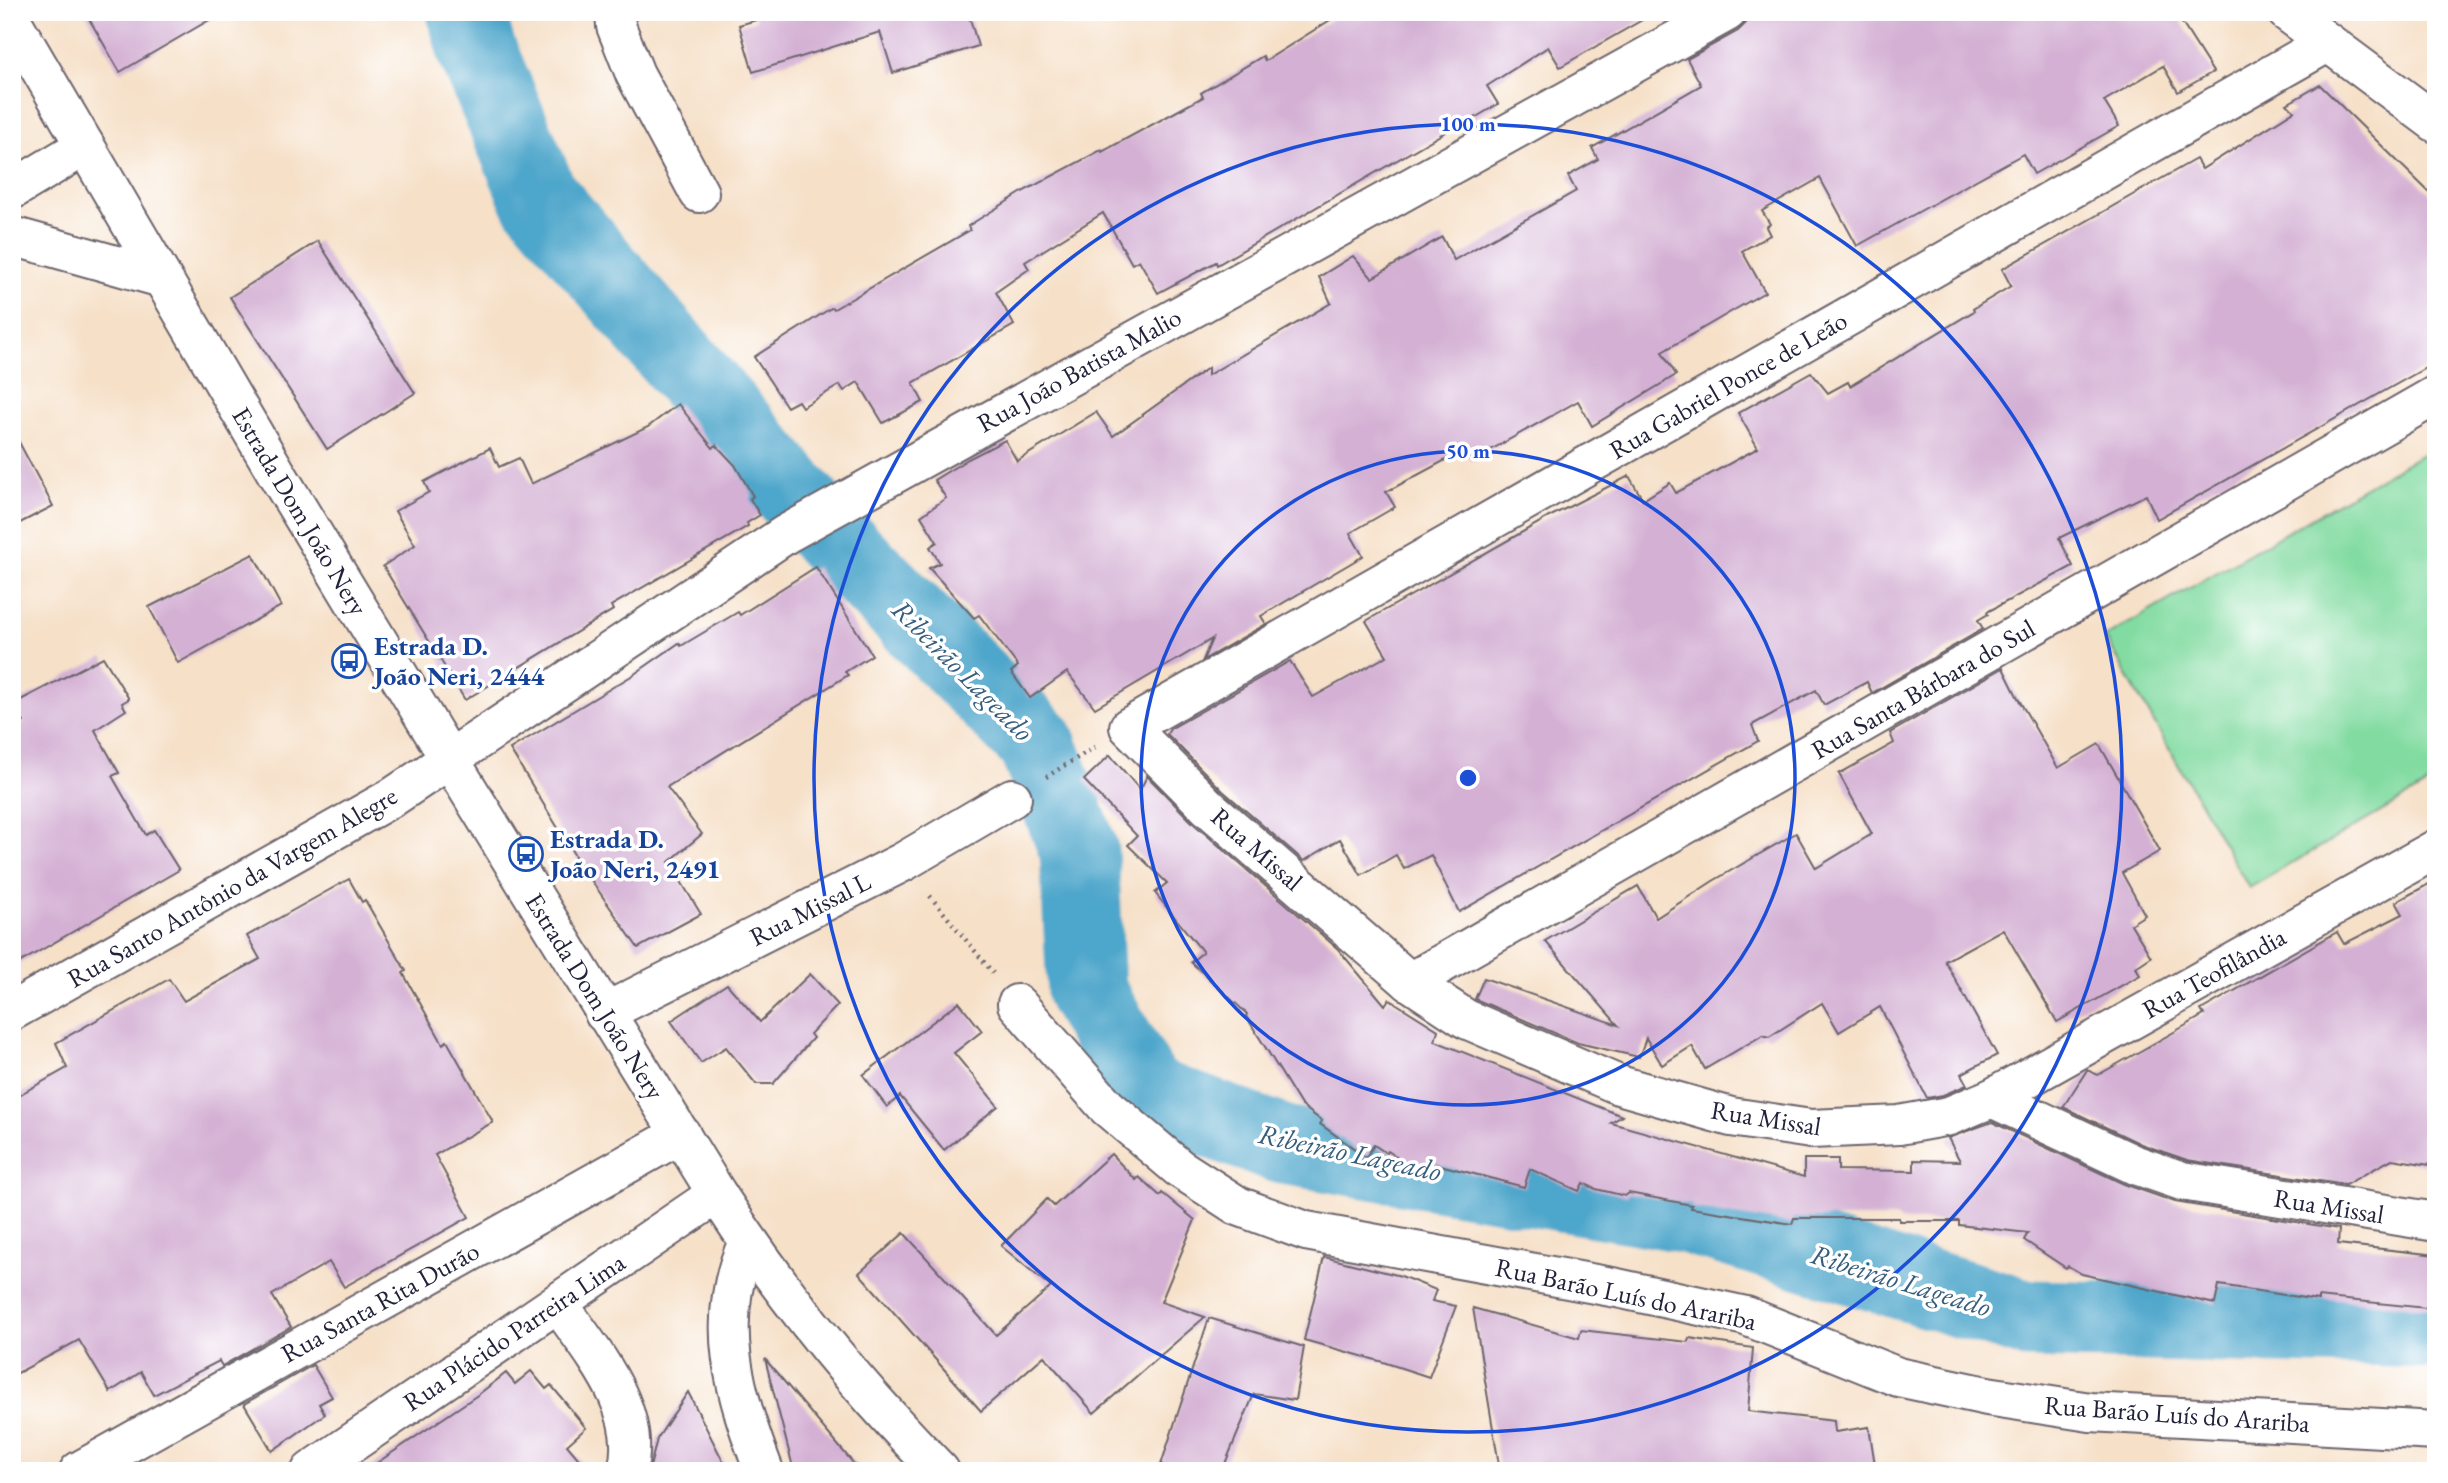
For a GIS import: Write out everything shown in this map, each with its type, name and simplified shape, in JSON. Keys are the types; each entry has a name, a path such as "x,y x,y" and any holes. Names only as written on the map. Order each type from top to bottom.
{"street":[{"path":"615,12 616,26 635,74 699,194"},
{"name":"Rua João Batista Malio","path":"450,760 786,534 1727,12"},
{"path":"2287,12 2436,123"},
{"name":"Estrada Dom João Nery","path":"12,22 450,760 717,1194 748,1242 813,1326 900,1430 940,1471"},
{"name":"Rua Gabriel Ponce de Leão","path":"1122,731 2327,43"},
{"path":"12,190 85,146"},
{"path":"12,236 162,278"},
{"name":"Rua Santa Bárbara do Sul","path":"1410,982 2436,395"},
{"name":"Rua Missal","path":"1122,731 1177,776 1208,807 1410,982 1466,1019 1619,1085 1731,1117 1811,1129 1899,1125 1949,1116 1992,1098 2133,1164 2182,1181 2436,1222"},
{"name":"Rua Santo Antônio da Vargem Alegre","path":"12,1011 393,797 450,760"},
{"name":"Rua Missal L","path":"604,1013 903,862 1013,798"},
{"name":"Rua Teofilândia","path":"1992,1098 2436,849"},
{"name":"Rua Barão Luís do Arariba","path":"1017,1004 1107,1107 1179,1168 1238,1206 1306,1231 1617,1288 1746,1316 1898,1377 1987,1396 2090,1412 2436,1431"},
{"name":"Rua Santa Rita Durão","path":"79,1471 681,1134"},
{"name":"Rua Plácido Parreira Lima","path":"310,1471 717,1194"},
{"path":"748,1242 736,1274 729,1346 745,1420 764,1471"},
{"path":"558,1303 596,1357 619,1398 630,1430 628,1471"}],"path":[{"path":"1013,798 1122,731"},
{"path":"930,896 1017,1004"}],"green space":[{"path":"2436,446 2436,780 2249,888 2105,637"}],"building":[{"path":"85,12 223,12 120,72"},
{"path":"753,12 968,12 978,46 893,73 880,32 753,72 739,25 756,20"},
{"path":"1343,12 1656,12 1560,67 1548,47 1487,86 1498,104 1217,265 1216,262 1158,293 1139,260 1132,264 1103,213 1025,262 1029,269 996,292 1014,325 913,383 923,402 883,423 858,382 844,391 840,385 802,407 798,401 787,407 754,357 831,308 834,309 970,230 968,226 1024,191 1203,97 1201,93 1263,56 1265,61"},
{"path":"1749,12 2175,12 2213,72 2178,92 2163,66 2104,101 2119,126 2034,174 2023,154 1857,246 1820,178 1762,211 1770,224 1766,227 1770,235 1742,251 1765,292 1662,352 1676,375 1592,426 1578,401 1471,461 1464,450 1386,492 1395,507 1350,533 1363,556 1261,616 1266,624 1203,660 1212,639 1095,708 1067,672 1030,698 1011,672 1018,666 979,615 974,618 929,568 940,563 930,547 937,542 921,516 946,498 934,480 1005,440 1017,461 1096,412 1113,436 1208,368 1208,375 1331,303 1319,277 1353,256 1372,278 1442,237 1454,260 1576,191 1568,176 1598,159 1592,148 1701,85 1687,59 1738,31 1746,23"},
{"path":"2320,85 2436,199 2436,362 2157,519 2146,495 2059,538 2073,566 1987,612 1988,614 1978,620 1983,629 1872,693 1867,682 1824,705 1816,690 1752,725 1758,741 1459,912 1431,855 1404,869 1396,855 1361,875 1340,839 1304,861 1223,791 1167,734 1170,729 1290,661 1313,697 1387,656 1366,621 1549,517 1629,476 1643,500 1670,483 1676,493 1758,448 1738,413 1811,372 1828,393 1848,382 1850,386 2011,286 2002,269 2196,159 2202,169 2294,111 2287,104"},
{"path":"318,241 415,393 327,449 230,297"},
{"path":"678,404 713,448 716,445 735,465 753,496 750,499 760,515 747,523 748,526 611,606 613,610 465,700 383,566 415,545 395,511 429,492 424,482 490,448 499,467 519,458 531,484 648,427"},
{"path":"12,429 53,506 12,527"},
{"path":"253,554 281,606 178,663 149,607"},
{"path":"816,567 872,655 845,672 848,675 667,787 702,834 669,862 701,914 638,948 578,861 510,749 633,675 679,643 681,646 738,612 740,615"},
{"path":"103,657 129,699 122,703 126,710 95,730 119,773 112,776 146,835 154,830 179,870 12,967 12,730 24,722 13,704"},
{"path":"2003,668 2058,768 2099,744 2160,851 2122,873 2145,915 2131,924 2151,957 2136,967 2140,975 2057,1022 2003,929 1945,961 1997,1055 1961,1074 1967,1085 1927,1098 1880,1007 1839,1032 1822,1003 1769,1037 1763,1035 1705,1069 1692,1046 1662,1065 1646,1038 1639,1057 1578,1043 1475,999 1484,978 1618,1025 1545,941 1638,886 1656,918 1796,833 1816,868 1872,834 1839,774 1894,743 1890,733"},
{"path":"1110,755 1140,790 1147,776 1194,824 1338,949 1385,1005 1389,999 1438,1030 1435,1041 1622,1116 1611,1123 1804,1177 1804,1159 1838,1159 1838,1170 1914,1171 1914,1160 1960,1161 1948,1138 1992,1122 2124,1184 2175,1202 2339,1229 2338,1244 2436,1255 2436,1309 2318,1297 2318,1300 2219,1285 2215,1304 2082,1274 2068,1266 2066,1268 2024,1240 2028,1233 1959,1225 1959,1221 1794,1218 1792,1224 1691,1208 1692,1205 1629,1193 1625,1196 1583,1183 1579,1191 1530,1169 1524,1187 1436,1164 1428,1178 1388,1151 1386,1153 1374,1145 1366,1157 1320,1124 1322,1121 1301,1105 1247,1014 1191,962 1203,952 1155,893 1167,883 1128,845 1137,836 1084,780"},
{"path":"349,879 362,902 365,900 406,971 403,973 443,1044 447,1041 493,1122 435,1155 469,1217 344,1287 329,1262 272,1295 291,1327 222,1366 219,1361 154,1395 141,1372 110,1392 79,1340 12,1376 12,1099 67,1068 56,1043 169,979 184,1001 260,959 247,936"},
{"path":"2436,880 2436,1166 2392,1159 2345,1185 2187,1160 2141,1144 2063,1107 2087,1070 2098,1075 2204,1015 2201,1010 2337,932 2344,944 2403,914 2396,902"},
{"path":"810,974 838,1005 810,1034 813,1038 773,1084 756,1084 726,1047 701,1063 671,1021 727,984 760,1022"},
{"path":"959,1002 982,1031 954,1053 998,1106 944,1150 900,1096 887,1107 863,1075"},
{"path":"1111,1154 1136,1180 1139,1177 1160,1196 1162,1193 1195,1220 1161,1302 1205,1317 1094,1413 1044,1356 981,1411 859,1273 904,1233 996,1335 1051,1287 1001,1246 1047,1199 1054,1206"},
{"path":"1324,1257 1401,1276 1436,1290 1432,1301 1456,1306 1429,1377 1304,1340"},
{"path":"1473,1308 1579,1338 1581,1330 1688,1342 1689,1338 1753,1348 1748,1411 1834,1421 1835,1432 1869,1427 1876,1471 1500,1471"},
{"path":"1209,1318 1304,1347 1295,1400 1254,1394 1222,1471 1159,1471"},
{"path":"765,1359 860,1471 794,1471"},
{"path":"313,1365 332,1397 319,1404 325,1414 272,1451 244,1404"},
{"path":"531,1371 546,1389 551,1385 586,1428 567,1445 589,1471 365,1471 506,1373 515,1384"},
{"path":"688,1392 728,1471 649,1471 657,1439"}],"waterway":[{"name":"Ribeirão Lageado","path":"466,12 476,48 539,197 824,530 1036,742 1079,851 1086,991 1146,1095 1284,1145 1679,1212 2028,1319 2436,1329"}],"place":[{"name":"Estrada D. João Neri, 2444","path":"349,661"},
{"name":"Estrada D. João Neri, 2491","path":"526,854"}]}
